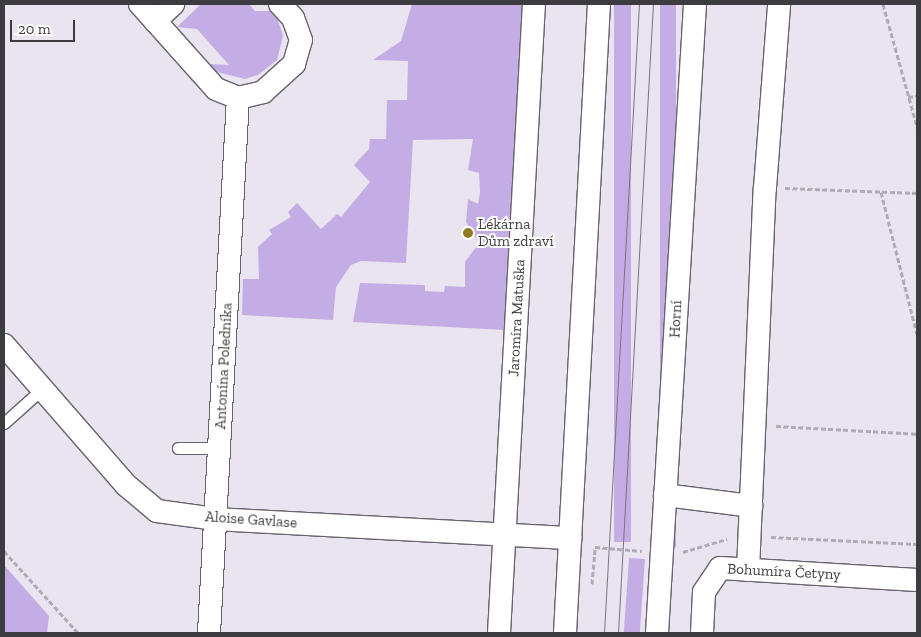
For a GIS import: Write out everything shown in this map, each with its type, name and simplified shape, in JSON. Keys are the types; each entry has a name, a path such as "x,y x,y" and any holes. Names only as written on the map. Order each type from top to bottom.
{"street":[{"path":"140,4 216,89 238,98 263,92 294,64 301,40 292,18 280,4"},
{"path":"155,21 173,4"},
{"name":"Jaromíra Matuška","path":"499,633 534,4"},
{"path":"565,633 599,4"},
{"name":"Horní","path":"657,633 695,4"},
{"path":"687,132 699,92 706,4"},
{"path":"748,570 756,455 752,425 765,188 779,4"},
{"name":"Antonína Poledníka","path":"208,633 220,448 238,98"},
{"name":"Aloise Gavlase","path":"4,346 142,501 158,511 216,519 570,538"},
{"path":"665,495 751,506"},
{"name":"Bohumíra Četyny","path":"702,633 704,592 720,568 917,580"}],"lane":[{"path":"4,423 42,389"},
{"path":"178,448 220,448"}],"path":[{"path":"883,4 917,127"},
{"path":"908,97 917,96"},
{"path":"765,188 917,193"},
{"path":"882,192 917,334"},
{"path":"752,425 917,434"},
{"path":"4,551 78,633"}],"shaded area":[{"path":"201,4 249,4 255,11 275,11 283,36 277,60 258,75 245,79 217,72 209,64 229,65 197,29 177,27"},
{"path":"412,4 524,4 505,330 353,322 360,283 425,285 425,291 444,292 445,286 465,287 465,262 479,243 466,222 468,199 478,204 480,192 479,173 468,170 473,139 413,140 406,263 361,261 351,265 336,287 333,320 242,315 243,279 259,279 258,247 272,234 269,230 291,217 288,212 297,203 321,229 337,214 341,217 370,182 354,165 369,149 370,139 386,139 387,100 407,100 408,61 373,60 401,41"},
{"path":"614,4 631,4 631,542 614,542"},
{"path":"660,4 676,4 676,547 660,547"},
{"path":"629,558 645,559 640,633 624,633"},
{"path":"4,565 49,616 47,633 4,633"}],"tram line":[{"path":"604,633 639,4"},
{"path":"618,633 653,4"}],"place":[{"name":"Lékárna Dům zdraví","path":"468,233"}]}
